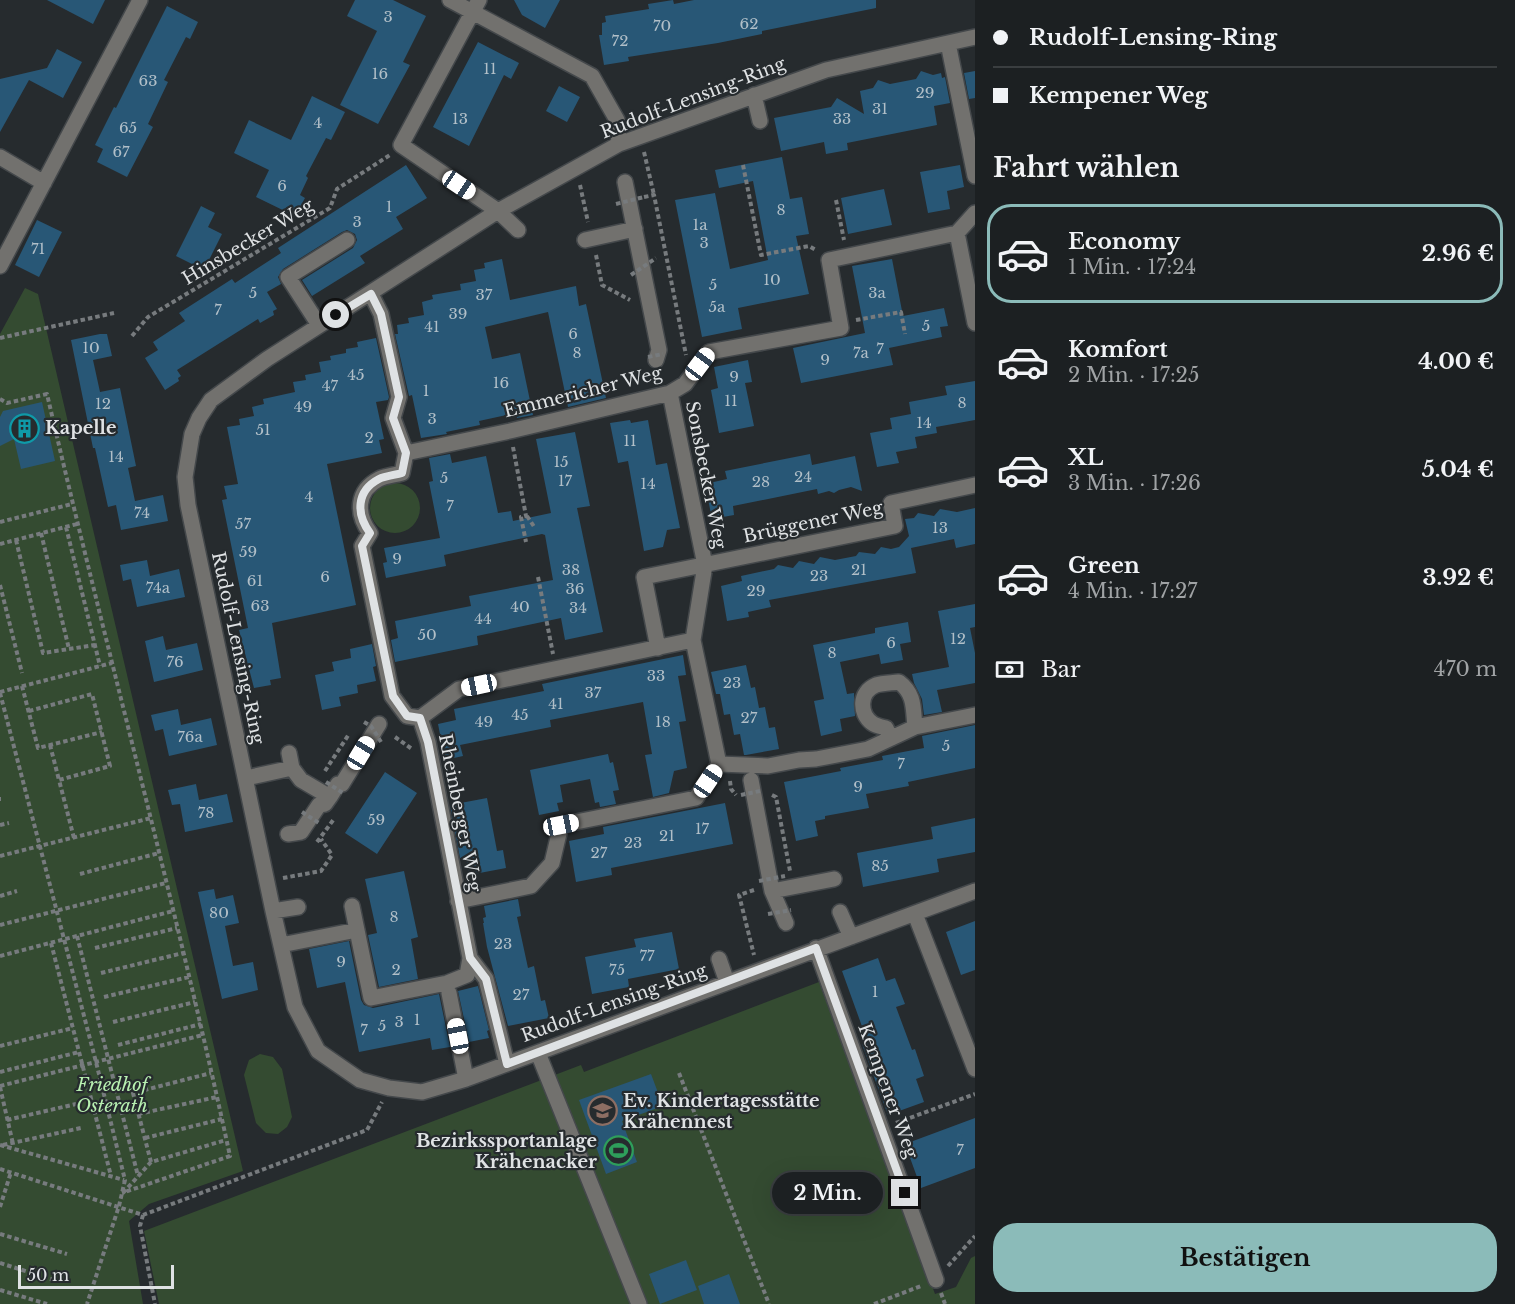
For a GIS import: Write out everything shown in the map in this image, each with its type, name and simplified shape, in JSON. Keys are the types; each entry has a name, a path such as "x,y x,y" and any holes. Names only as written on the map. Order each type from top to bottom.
{"street":[{"path":"0,266 140,0"},
{"path":"450,0 476,6 592,76 617,120 619,144"},
{"path":"476,6 401,145 498,212 518,230"},
{"name":"Rudolf-Lensing-Ring","path":"975,37 826,70 619,144 498,212 267,359 211,400 198,418 192,434 185,477 188,505 295,1007 318,1051 360,1080 390,1088 422,1092 466,1079 975,891"},
{"path":"948,43 975,177"},
{"path":"754,95 760,121"},
{"path":"0,157 44,183"},
{"path":"625,182 659,350 656,357"},
{"path":"840,323 829,260 957,233 975,213"},
{"path":"585,240 634,229"},
{"path":"957,233 970,271 975,322"},
{"path":"319,325 288,277 346,240"},
{"path":"371,294 381,314 399,397 393,418 406,453"},
{"name":"Emmericher Weg","path":"406,453 670,393 685,384 709,352 841,328 840,323"},
{"name":"Sonsbecker Weg","path":"670,393 705,565 693,640 719,764"},
{"name":"Rheinberger Weg","path":"406,453 402,473 379,478 365,489 359,505 363,523 370,533 362,546 393,696 407,716 420,718 428,742 470,958 486,979 507,1064"},
{"name":"Brüggener Weg","path":"705,565 895,526 891,503 975,485"},
{"name":"Sonsbecker Weg","path":"658,648 644,577 705,565"},
{"path":"420,718 459,689 693,640"},
{"path":"890,738 886,728 873,724 865,715 862,707 862,697 876,685 899,682 909,689 913,702 915,727"},
{"path":"750,780 768,766 868,749 915,727 975,715"},
{"path":"288,834 301,832 319,805 325,804 338,784 342,784 371,723"},
{"path":"246,778 291,761 301,780 333,791"},
{"path":"458,901 531,886 552,863 561,825 696,798 719,764 750,780"},
{"path":"750,780 772,891 789,917"},
{"path":"772,891 834,879"},
{"path":"273,911 298,906"},
{"path":"352,906 371,998 447,983 467,975 470,958"},
{"path":"840,912 851,937"},
{"path":"915,914 968,1032 975,1069"},
{"path":"281,945 357,930"},
{"name":"Kempener Weg","path":"816,948 936,1280"},
{"path":"719,959 727,982"},
{"path":"449,993 466,1079"},
{"path":"538,1053 639,1304"}],"path":[{"name":"Hinsbecker Weg","path":"132,336 148,317 330,208 337,189 401,145"},
{"path":"645,155 691,376"},
{"path":"743,165 761,255 809,246 829,260"},
{"path":"616,204 654,195"},
{"path":"836,200 847,256"},
{"path":"631,275 665,252"},
{"path":"840,323 901,312 905,334"},
{"path":"0,338 114,313"},
{"path":"0,399 7,403 47,394 72,504 201,1024 230,1156 122,1193"},
{"path":"510,431 526,516 535,528"},
{"path":"0,522 72,504"},
{"path":"526,516 521,517 526,542"},
{"path":"0,544 77,524"},
{"path":"66,527 100,666"},
{"path":"41,533 69,649"},
{"path":"16,540 43,653 95,645"},
{"path":"538,577 556,669"},
{"path":"0,585 22,674"},
{"path":"87,1304 119,1206 125,1180 0,693 112,663"},
{"path":"22,686 38,748 102,732"},
{"path":"29,711 92,694 110,766 59,780"},
{"path":"371,723 381,742"},
{"path":"50,745 74,838"},
{"path":"741,795 750,780"},
{"path":"759,881 790,875 776,797 770,794"},
{"path":"302,812 319,823"},
{"path":"0,856 151,818"},
{"path":"0,825 9,823"},
{"path":"267,881 321,871 332,855 321,839"},
{"path":"80,874 159,853"},
{"path":"0,925 166,883"},
{"path":"754,890 739,895 759,970"},
{"path":"0,896 17,891"},
{"path":"0,956 173,911"},
{"path":"768,914 789,917"},
{"path":"95,948 177,928"},
{"path":"77,936 138,1176"},
{"path":"51,943 111,1176"},
{"path":"101,973 183,953"},
{"path":"104,997 189,977"},
{"path":"113,1022 195,1002"},
{"path":"118,1045 201,1024"},
{"path":"0,1046 73,1028"},
{"path":"13,1144 0,1086 203,1035"},
{"path":"0,1072 79,1053"},
{"path":"151,1162 133,1093 212,1073"},
{"path":"680,1073 770,1304"},
{"path":"0,1169 143,1215 368,1130 390,1088"},
{"path":"881,1128 975,1095"},
{"path":"138,1114 217,1097"},
{"path":"8,1120 76,1104"},
{"path":"145,1138 222,1119"},
{"path":"0,1146 81,1128"},
{"path":"122,1193 151,1162 226,1140"},
{"path":"0,1146 125,1180"},
{"path":"0,1207 11,1172"},
{"path":"143,1215 140,1226 155,1304"},
{"path":"0,1233 67,1254"},
{"path":"0,1263 57,1281"},
{"path":"0,1290 46,1304"}],"green space":[{"name":"Friedhof Osterath","path":"25,288 38,294 243,1171 149,1204 129,1221 143,1304 0,1304 0,334"},
{"path":"390,483 400,483 413,490 420,503 420,513 413,526 400,533 390,533 381,529 374,522 370,513 370,503 374,494 381,487"},
{"name":"Bezirkssportanlage Krähenacker","path":"819,982 935,1294 956,1287 971,1258 975,1256 975,1304 159,1304 144,1231 581,1065 584,1072"},
{"path":"260,1054 273,1057 282,1069 292,1117 287,1127 278,1134 266,1133 256,1123 244,1075 249,1060"}],"building":[{"path":"47,0 105,0 93,24"},
{"path":"355,0 393,0 426,16 403,62 410,65 378,124 340,105 377,31 347,16"},
{"path":"514,0 560,0 545,28 522,15"},
{"path":"673,0 674,4 694,0 876,0 876,8 762,31 762,34 718,43 628,57 629,61 604,65 599,35 602,35 602,23 606,22 605,16 649,9 648,4"},
{"path":"167,6 198,22 190,39 186,37 164,80 168,82 148,124 153,127 127,177 97,162 103,149 95,145"},
{"path":"478,42 519,63 511,79 504,75 469,146 433,127"},
{"path":"57,49 82,62 63,98 29,80 0,132 0,79 47,68"},
{"path":"921,71 933,75 941,73 942,78 945,77 950,103 934,106 937,125 847,143 848,150 826,154 824,142 781,151 774,118 831,107 837,98 864,114 860,91 873,88 878,80 890,84 916,79"},
{"path":"975,71 975,98 969,99 964,73"},
{"path":"559,86 580,97 567,122 546,111"},
{"path":"312,96 345,112 331,140 326,138 306,176 308,178 300,195 305,198 295,216 256,197 269,170 234,153 249,120 291,140"},
{"path":"782,157 790,199 802,197 809,234 796,236 809,294 738,308 742,329 702,337 675,200 715,193 730,269 768,260 753,181 719,188 715,170"},
{"path":"406,165 427,198 396,217 403,229 360,256 365,263 312,296 302,280 353,248 357,240 355,234 347,230 342,232 283,269 278,277 281,284 267,292 277,309 273,311 274,315 260,323 258,319 177,370 181,376 178,378 179,381 165,390 145,358 158,350 153,342 185,321 179,313 232,279 235,283 281,253 278,248"},
{"path":"960,165 964,187 947,191 950,209 928,213 920,172"},
{"path":"884,189 892,225 848,234 841,198"},
{"path":"201,206 215,213 208,227 222,234 204,270 176,256"},
{"path":"37,220 62,232 39,277 15,265"},
{"path":"502,259 510,300 576,286 579,306 586,304 606,398 568,407 548,312 485,327 492,359 520,353 533,415 517,418 516,413 479,421 480,425 446,432 447,434 421,438 395,334 398,334 397,325 409,323 408,318 424,315 422,302 433,299 432,295 461,290 460,284 476,281 474,270 485,268 484,263"},
{"path":"892,259 903,316 944,308 948,326 940,327 942,337 889,348 893,365 801,383 793,348 865,333 852,266"},
{"path":"107,334 112,356 93,360 100,392 120,388 136,466 128,468 135,501 163,495 168,521 121,530 116,505 108,507 95,448 93,448 71,340"},
{"path":"376,338 389,397 388,400 376,402 384,439 379,440 382,453 327,464 356,605 272,623 281,678 270,680 271,685 254,688 239,630 248,628 222,500 227,499 224,486 238,484 227,427 240,425 239,419 254,416 252,407 264,404 263,399 295,392 293,382 306,380 305,375 321,372 319,362 331,360 330,356 346,353 346,349 358,347 357,342"},
{"path":"748,360 752,382 745,383 754,426 719,433 711,390 718,388 714,367"},
{"path":"975,381 975,420 936,427 937,433 915,437 917,448 896,452 899,463 877,467 870,433 892,429 890,418 911,414 909,402 947,395 945,386"},
{"name":"Kapelle","path":"42,402 55,461 21,469 14,439 0,446 0,417 3,411"},
{"path":"630,420 631,423 648,420 656,465 667,463 680,528 667,530 663,547 644,551 628,461 618,463 610,423"},
{"path":"575,432 590,506 577,508 603,632 565,640 561,618 477,636 478,645 395,662 391,640 398,638 395,621 471,606 469,596 553,580 545,535 542,534 444,555 446,566 386,578 383,563 387,562 384,548 440,538 429,482 433,481 429,458 450,454 452,463 486,456 498,513 511,511 513,521 551,513 536,439"},
{"path":"810,454 812,465 855,456 862,491 851,487 834,493 829,491 818,494 817,489 733,506 734,515 712,519 705,484 727,479 725,471"},
{"path":"975,508 975,544 956,548 954,539 911,548 916,573 769,600 771,607 748,612 749,617 727,621 721,586 742,581 741,576 774,569 778,565 793,568 799,561 814,564 820,557 835,560 856,556 859,552 875,554 881,547 891,549 899,547 909,536 905,519 914,518 918,513 934,516 940,509 957,512"},
{"path":"147,560 150,576 179,569 185,597 137,607 131,579 123,581 120,565"},
{"path":"975,604 975,627 970,628 975,653 975,683 937,690 942,712 924,715 922,699 912,674 949,667 938,611"},
{"path":"908,622 911,642 900,644 903,660 881,664 879,654 840,662 847,694 854,693 855,716 840,719 842,731 821,736 814,701 824,699 813,645 875,633 875,628"},
{"path":"163,636 166,650 197,643 203,670 154,682 145,641"},
{"path":"372,644 376,681 357,685 358,693 339,697 341,706 322,710 315,675 334,671 332,662 351,658 350,649"},
{"path":"683,655 686,675 678,676 686,721 679,722 687,768 674,771 669,793 653,797 645,755 652,754 643,702 550,720 551,727 460,745 463,756 445,760 438,724 456,720 454,709 544,691 542,684"},
{"path":"746,665 751,688 755,687 759,708 765,707 769,728 775,727 779,749 744,755 740,734 734,735 730,714 724,715 720,694 716,694 711,672"},
{"path":"178,709 181,725 211,718 217,745 169,756 163,729 155,731 151,715"},
{"path":"975,725 975,768 908,782 909,786 866,794 869,808 825,816 825,819 815,821 818,836 796,841 784,782 841,771 840,768 883,760 882,756 924,748 922,736"},
{"path":"608,754 610,763 613,762 619,790 613,791 616,804 600,807 599,802 595,803 590,779 560,785 563,802 557,803 559,811 539,815 530,770"},
{"path":"385,772 417,793 377,854 345,833"},
{"path":"196,784 199,800 227,794 233,822 185,832 180,804 172,805 168,790"},
{"path":"487,798 497,851 503,850 506,868 469,875 466,857 460,858 450,805"},
{"path":"725,803 733,844 611,868 612,875 576,882 569,841 604,834 603,827"},
{"path":"975,818 975,852 937,859 939,872 863,887 857,853 933,839 931,827"},
{"path":"404,871 418,937 411,939 418,979 379,987 368,935 377,933 365,879"},
{"path":"214,889 216,899 233,895 239,923 225,926 233,966 253,962 258,990 222,999 198,892"},
{"path":"518,899 521,916 517,917 528,968 534,966 541,1001 545,1000 549,1018 508,1026 487,947 483,918 486,917 484,906"},
{"path":"975,921 975,970 961,975 946,932"},
{"path":"672,932 679,969 628,979 629,987 592,994 585,957 636,947 634,939"},
{"path":"349,941 364,1005 373,1008 439,994 450,1047 432,1050 430,1038 359,1052 345,982 317,988 309,949"},
{"path":"878,958 886,981 895,978 905,1004 896,1007 912,1050 915,1049 924,1076 916,1079 924,1102 888,1115 862,1044 868,1043 842,971"},
{"path":"478,986 489,1038 469,1042 458,991"},
{"path":"651,1074 663,1106 622,1121 637,1162 606,1174 579,1100"},
{"path":"975,1118 975,1168 921,1188 905,1144"},
{"path":"686,1260 697,1290 660,1304 649,1274"},
{"path":"729,1274 740,1304 704,1304 698,1286"}],"place":[{"name":"Kapelle","path":"24,428"},
{"name":"Ev. Kindertagesstätte Krähennest","path":"602,1111"},
{"name":"Bezirkssportanlage Krähenacker","path":"618,1151"}],"route":[{"path":"336,315 371,294 381,314 399,397 393,418 406,453 402,473 379,478 365,489 359,505 363,523 370,533 362,546 393,696 398,700 407,716 420,718 428,742 470,958 486,979 507,1064 816,948 905,1193"}]}
